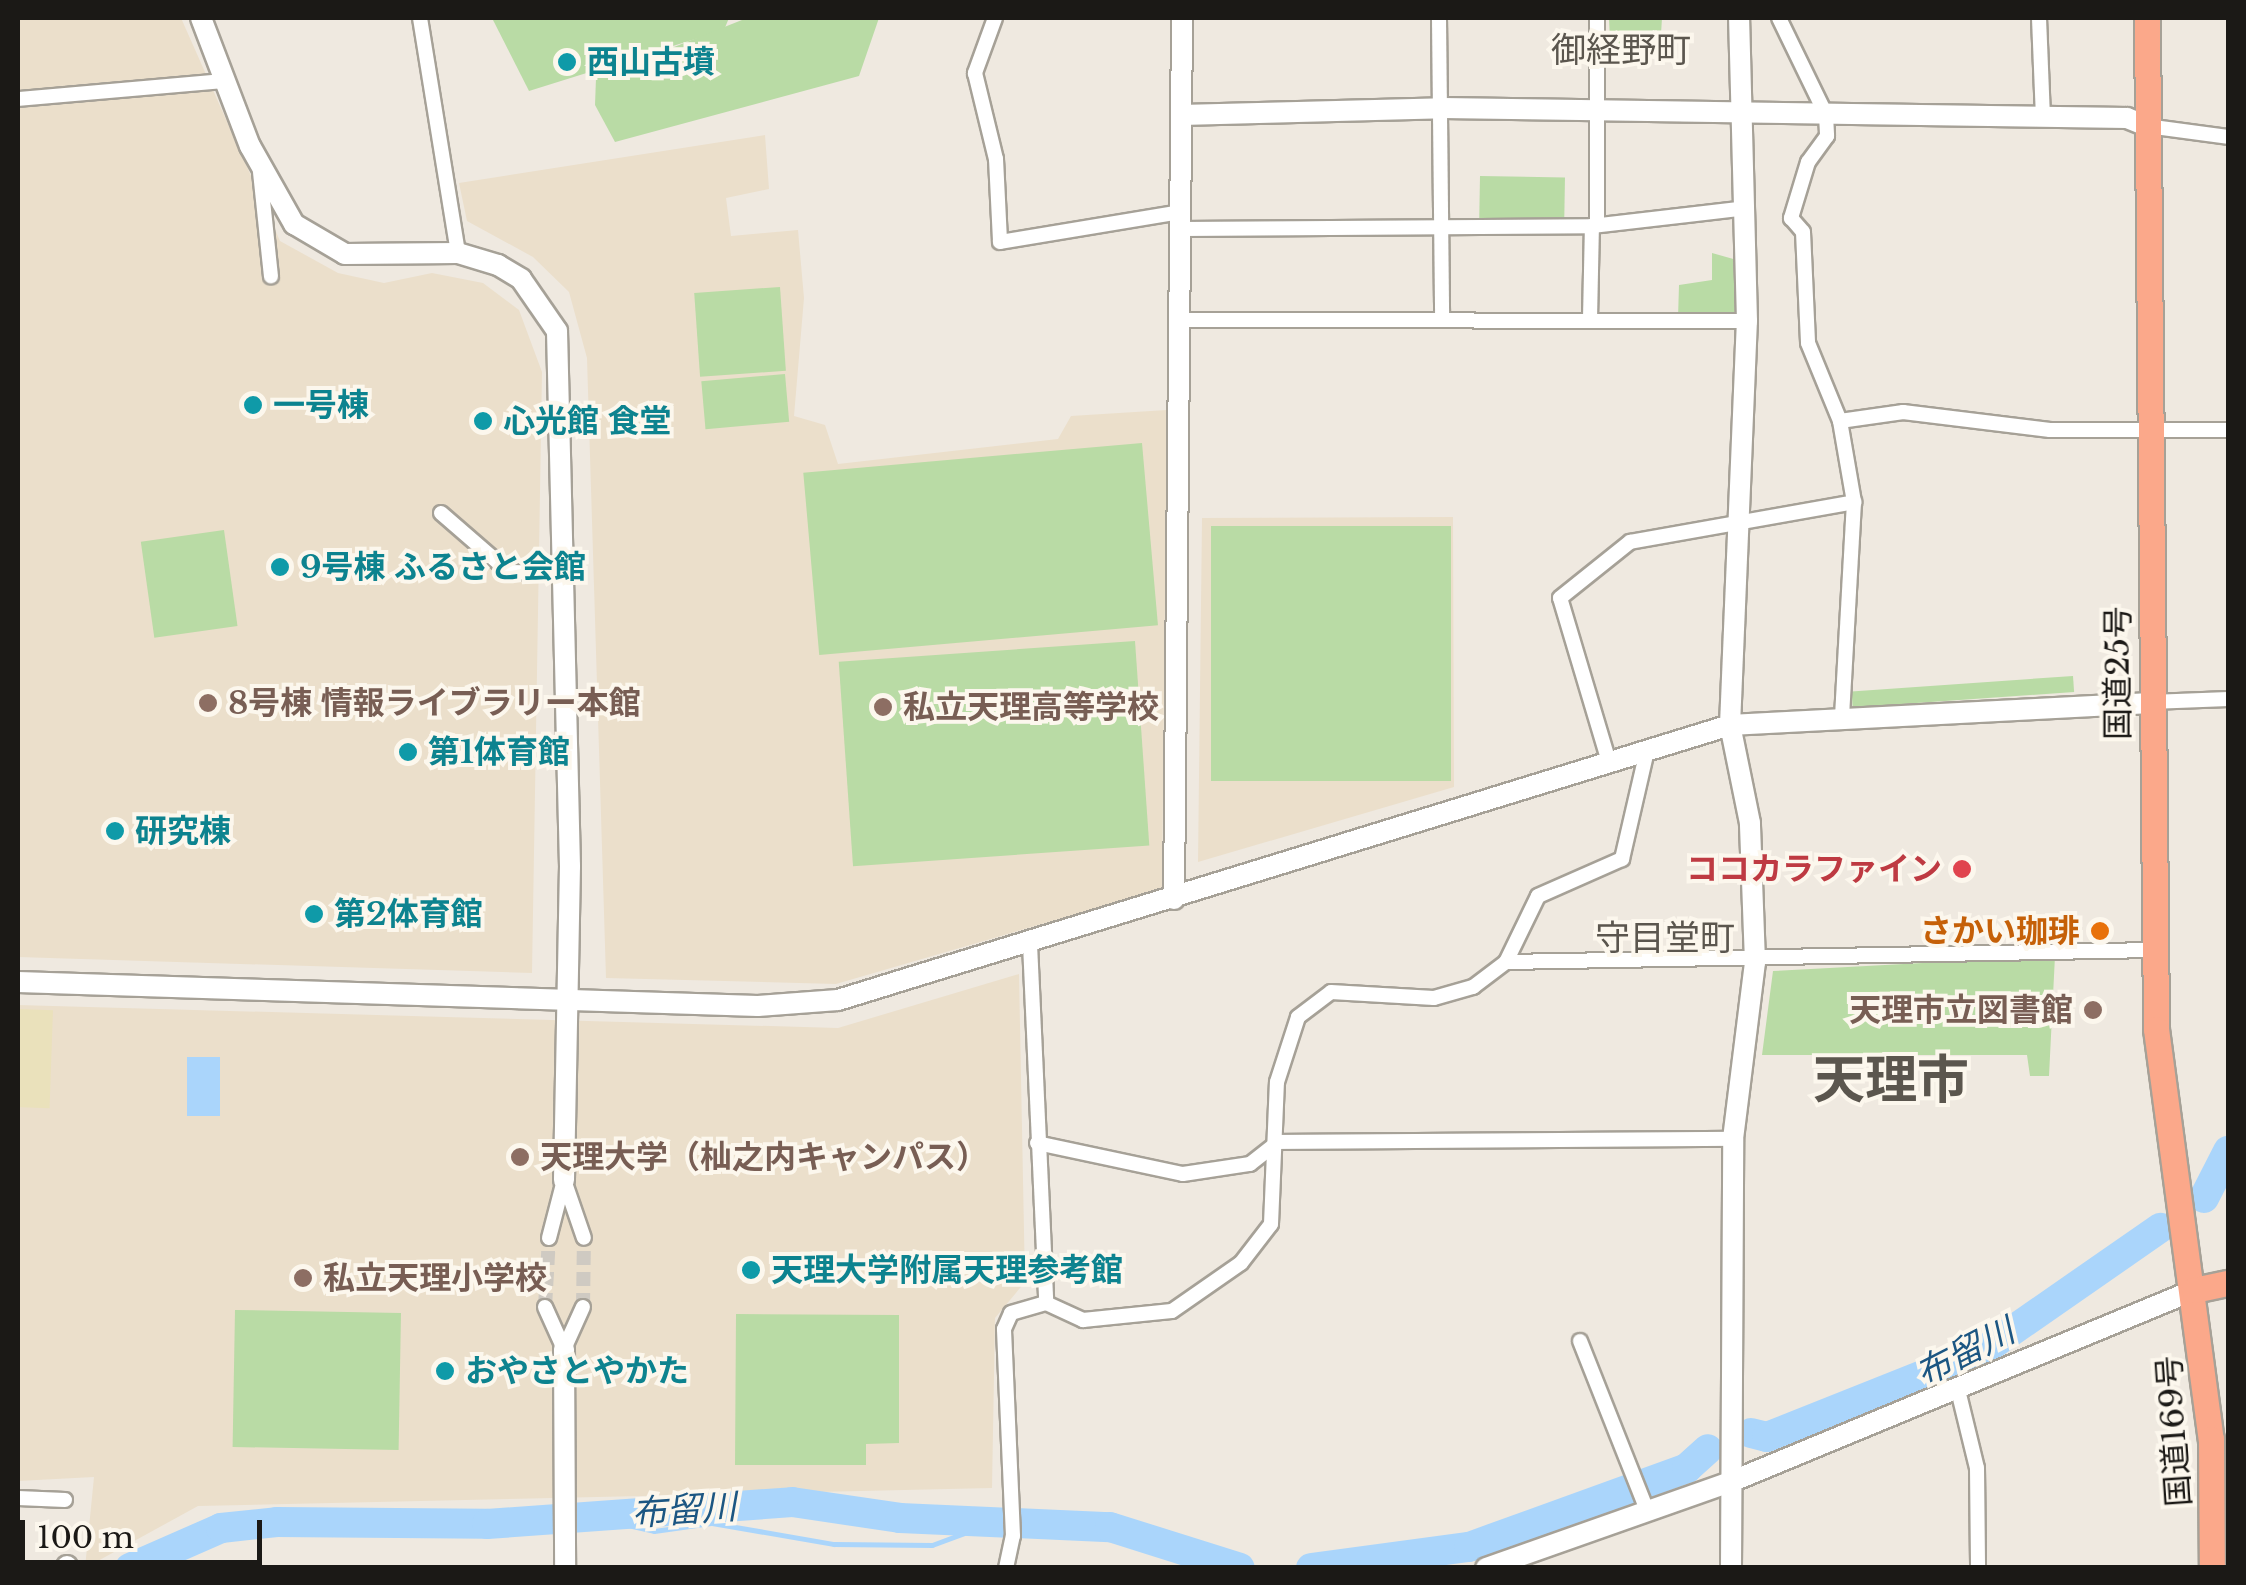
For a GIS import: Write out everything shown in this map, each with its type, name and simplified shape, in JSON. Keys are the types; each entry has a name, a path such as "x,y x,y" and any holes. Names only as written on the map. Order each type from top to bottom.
{"highway":[{"name":"国道25号","path":"2147,18 2155,950 2161,1094 2194,1290"},
{"path":"2194,1290 2228,1283"},
{"name":"国道169号","path":"2194,1290 2211,1439 2212,1568"}],"street":[{"path":"202,18 276,202 314,241 372,259 458,253 521,279 557,331 566,573 568,996 564,1180 549,1238"},
{"path":"420,18 458,253"},
{"path":"995,18 975,72 996,160 1000,242 1182,220 1594,225 1747,208"},
{"path":"1174,898 1184,320 1182,18"},
{"path":"1439,18 1444,108 1442,317"},
{"path":"1590,319 1598,112 1597,18"},
{"path":"1730,1568 1732,1139 1756,962 1754,865 1730,725 1746,321 1748,116 1739,18"},
{"path":"1779,18 1826,115 1826,136 1791,218 1803,232 1808,342 1840,422 1854,502 1842,717"},
{"path":"2039,18 2043,118"},
{"path":"18,98 226,81"},
{"path":"1181,115 1444,108 2043,118 2228,137"},
{"path":"259,166 271,276"},
{"path":"1184,320 1442,317 1746,321"},
{"path":"1840,422 1903,412 2050,430 2228,430"},
{"path":"1608,762 1560,598 1630,542 1854,502"},
{"path":"441,513 509,572 566,573"},
{"path":"18,982 798,1005 1030,944 1730,725 2228,699"},
{"path":"1006,1568 1013,1536 1004,1329 1011,1313 1046,1304 1108,1321 1193,1300 1241,1263 1271,1224 1282,1053 1320,995 1456,996 1506,962 1538,896 1622,859 1647,751"},
{"path":"1030,944 1046,1304"},
{"path":"1506,962 1756,962 2155,950"},
{"path":"1036,1143 1183,1174 1250,1164 1278,1142 1732,1139"},
{"path":"564,1180 584,1238"},
{"path":"1486,1568 1645,1504 1733,1482 2194,1290"},
{"path":"545,1307 564,1350 565,1560"},
{"path":"564,1350 583,1307"},
{"path":"1580,1340 1645,1504"},
{"path":"1957,1386 1977,1468 1978,1568"},
{"path":"18,1498 66,1500"}],"shaded area":[{"path":"18,18 181,18 280,241 338,273 384,283 432,273 483,283 519,310 542,372 532,973 18,957"},
{"name":"私立天理高等学校","path":"765,135 769,189 726,198 731,236 798,230 804,298 794,416 825,425 838,464 1058,439 1071,416 1167,410 1162,889 836,984 606,978 587,358 569,292 533,257 467,221 459,183"},
{"name":"私立天理高等学校","path":"1453,517 1454,787 1198,862 1202,518"},
{"name":"天理大学（杣之内キャンパス）","path":"1019,974 1025,1282 995,1318 992,1488 198,1506 85,1568 94,1477 18,1481 18,1005 838,1028"}],"green space":[{"name":"西山古墳","path":"492,18 729,18 724,30 529,91"},
{"path":"747,18 879,18 859,76 615,142 595,105 596,78"},
{"path":"1609,18 1662,18 1660,51 1611,62"},
{"path":"1480,176 1565,177 1564,221 1479,220"},
{"path":"1712,253 1744,262 1743,318 1678,318 1679,285 1712,280"},
{"path":"780,287 786,371 700,377 694,293"},
{"path":"785,374 789,422 706,429 701,381"},
{"path":"1142,443 1158,625 819,655 803,473"},
{"name":"私立天理高等学校","path":"1211,526 1451,526 1451,781 1211,781"},
{"path":"224,530 237,626 154,638 141,542"},
{"path":"1135,641 1149,846 853,866 839,662"},
{"path":"2073,676 2074,692 1853,707 1852,691"},
{"path":"2055,956 2049,1076 2030,1076 2027,1055 1762,1055 1773,971"},
{"path":"235,1310 401,1313 399,1450 233,1447"},
{"path":"736,1314 899,1315 899,1443 866,1444 866,1465 735,1465"}],"sand":[{"path":"18,1009 53,1010 50,1108 18,1107"}],"water":[{"path":"187,1057 220,1057 220,1116 187,1116"}],"waterway":[{"name":"布留川","path":"2204,1198 2228,1151"},
{"name":"布留川","path":"1751,1433 1767,1437 1983,1351 2160,1228"},
{"name":"布留川","path":"1311,1568 1469,1547 1687,1468 1708,1449"},
{"name":"布留川","path":"130,1568 221,1528 277,1522 487,1524 792,1502 900,1518 1110,1527 1240,1568"},
{"path":"596,1518 654,1531 712,1523 834,1544 932,1545 991,1523"}],"tunnel":[{"path":"545,1307 549,1238"},
{"path":"583,1307 584,1238"}],"place":[{"name":"西山古墳","path":"567,62"},
{"name":"一号棟","path":"253,405"},
{"name":"心光館 食堂","path":"483,421"},
{"name":"9号棟 ふるさと会館","path":"280,567"},
{"name":"8号棟 情報ライブラリー本館","path":"208,703"},
{"name":"私立天理高等学校","path":"883,707"},
{"name":"第1体育館","path":"408,752"},
{"name":"研究棟","path":"115,831"},
{"name":"ココカラファイン","path":"1962,869"},
{"name":"第2体育館","path":"314,914"},
{"name":"さかい珈琲","path":"2100,931"},
{"name":"天理市立図書館","path":"2093,1010"},
{"name":"天理大学（杣之内キャンパス）","path":"520,1157"},
{"name":"天理大学附属天理参考館","path":"751,1270"},
{"name":"私立天理小学校","path":"303,1278"},
{"name":"おやさとやかた","path":"445,1371"}],"district":[{"name":"御経野町","path":"1621,50"},
{"name":"守目堂町","path":"1665,938"},
{"name":"天理市","path":"1891,1081"}]}
